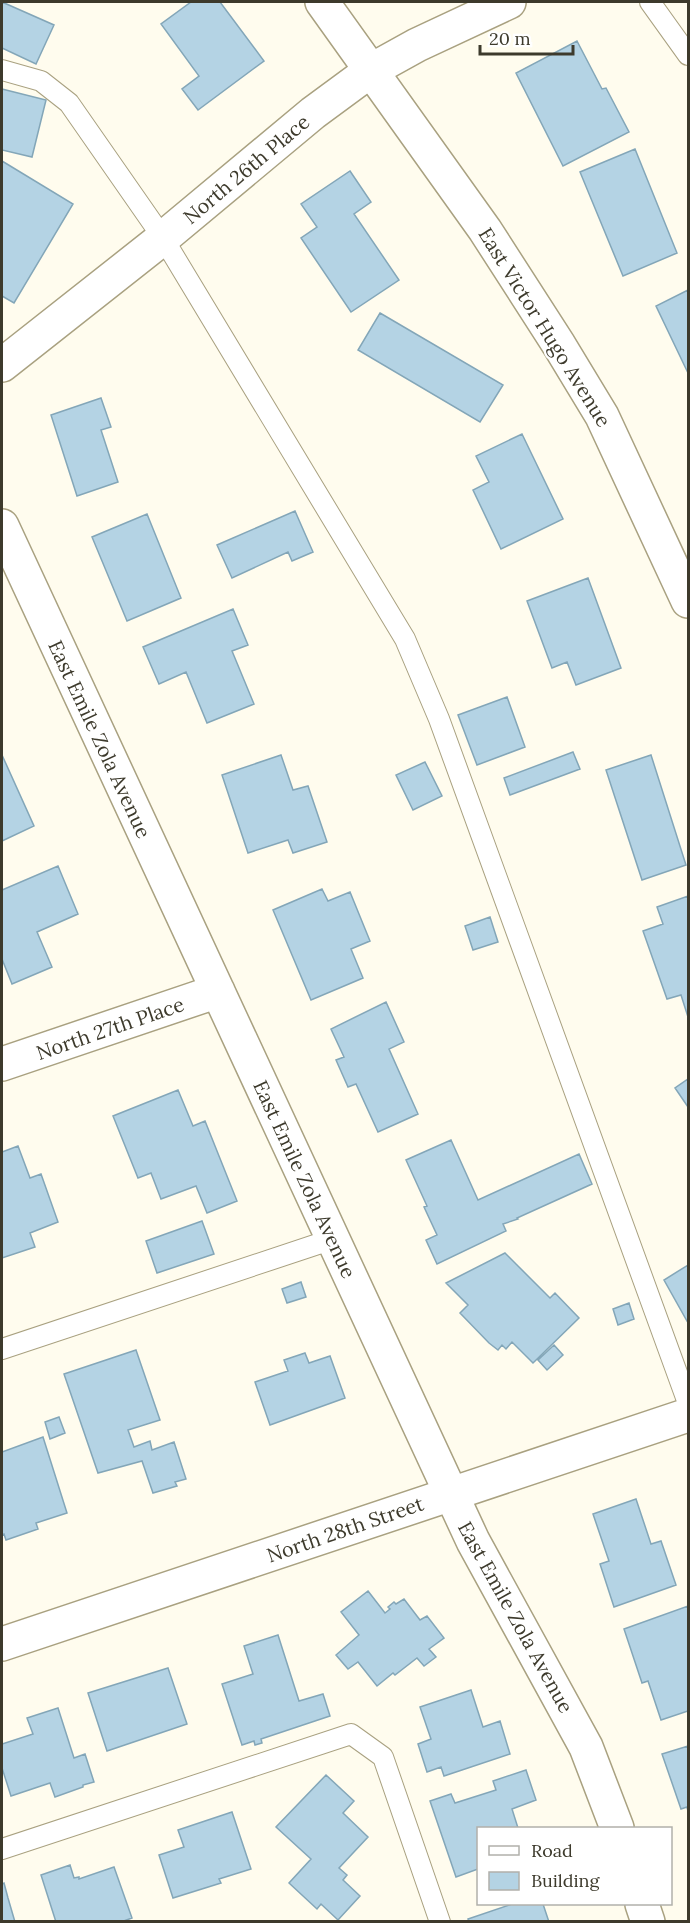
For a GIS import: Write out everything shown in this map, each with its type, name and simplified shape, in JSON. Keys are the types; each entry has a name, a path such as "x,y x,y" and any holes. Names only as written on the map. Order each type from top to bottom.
{"street":[{"name":"East Victor Hugo Avenue","path":"322,2 485,230 572,365 602,416 688,602"},
{"name":"North 26th Place","path":"2,365 163,238 313,113 370,71 417,45 509,2"},
{"name":"East Emile Zola Avenue","path":"2,526 473,1541 586,1747 617,1827"},
{"name":"North 27th Place","path":"2,1065 218,991"},
{"name":"North 28th Street","path":"2,1644 688,1415"},
{"path":"642,1905 648,1922"}],"lane":[{"path":"650,2 688,55"},
{"path":"2,70 41,81 69,103 163,238 405,639 423,678 688,1403"},
{"path":"2,1350 333,1239"},
{"path":"2,1849 351,1734 383,1757 440,1922"}],"building":[{"path":"2,2 54,25 36,64 2,48"},
{"path":"191,2 220,2 264,61 198,110 182,89 199,76 161,24"},
{"path":"577,41 602,89 606,88 629,132 563,166 516,73"},
{"path":"2,89 46,100 32,157 2,150"},
{"path":"635,149 677,253 623,276 580,172"},
{"path":"2,161 73,204 14,303 2,296"},
{"path":"350,171 371,202 354,214 399,280 351,312 301,238 317,227 301,204"},
{"path":"688,290 688,373 656,306"},
{"path":"380,313 503,385 480,422 358,350"},
{"path":"101,398 111,427 101,430 118,482 77,496 51,415"},
{"path":"522,434 563,519 501,549 473,490 489,482 476,456"},
{"path":"295,511 313,552 292,561 288,552 232,578 217,545"},
{"path":"147,514 181,598 127,621 92,537"},
{"path":"588,578 621,668 576,685 567,662 552,668 527,601"},
{"path":"233,609 248,645 232,651 254,704 207,723 186,672 159,684 143,647"},
{"path":"507,697 525,747 477,765 458,715"},
{"path":"573,752 580,769 510,795 504,778"},
{"path":"2,755 34,826 2,841"},
{"path":"281,755 293,790 308,786 327,842 293,853 288,840 248,853 222,775"},
{"path":"651,755 686,865 642,880 606,770"},
{"path":"425,762 442,796 413,810 396,775"},
{"path":"58,866 78,914 37,932 52,967 12,984 2,959 2,890"},
{"path":"322,889 328,901 350,892 370,941 351,949 363,978 311,1000 273,910"},
{"path":"688,896 688,1017 681,995 667,999 643,931 663,924 657,907"},
{"path":"490,917 498,942 473,950 465,926"},
{"path":"386,1002 404,1042 389,1049 418,1114 378,1132 356,1084 348,1087 336,1060 344,1057 331,1029"},
{"path":"688,1079 688,1107 675,1088"},
{"path":"178,1090 193,1126 205,1121 237,1201 207,1213 196,1186 161,1199 151,1173 138,1178 113,1116"},
{"path":"451,1140 478,1200 579,1154 592,1184 503,1224 506,1231 437,1264 426,1240 437,1235 424,1207 427,1206 406,1160"},
{"path":"18,1146 30,1178 41,1174 58,1222 30,1233 35,1247 2,1258 2,1152"},
{"path":"202,1221 214,1254 157,1273 146,1241"},
{"path":"505,1253 550,1298 555,1293 579,1318 533,1363 512,1342 506,1349 502,1345 498,1350 489,1343 460,1313 468,1305 446,1283"},
{"path":"688,1265 688,1320 687,1321 664,1280"},
{"path":"301,1282 306,1297 287,1303 282,1289"},
{"path":"629,1303 634,1319 618,1325 613,1309"},
{"path":"554,1345 563,1355 547,1370 538,1360"},
{"path":"136,1350 160,1420 128,1430 134,1447 150,1441 152,1450 174,1442 186,1479 175,1482 177,1486 153,1493 142,1461 98,1473 64,1374"},
{"path":"305,1353 309,1363 330,1356 345,1398 270,1425 255,1382 288,1371 284,1360"},
{"path":"59,1417 65,1433 50,1439 45,1422"},
{"path":"43,1437 67,1513 36,1523 38,1529 6,1540 4,1534 2,1535 2,1452"},
{"path":"636,1499 651,1544 661,1541 676,1585 614,1607 600,1564 609,1561 593,1514"},
{"path":"368,1591 385,1613 394,1602 396,1604 404,1599 420,1620 427,1616 444,1638 429,1649 436,1657 424,1666 417,1658 377,1686 358,1662 348,1669 336,1655 359,1635 341,1612"},
{"path":"688,1606 688,1711 661,1720 648,1681 642,1683 624,1629"},
{"path":"278,1635 299,1701 323,1694 330,1716 261,1739 262,1743 255,1745 254,1741 242,1745 222,1684 253,1674 244,1646"},
{"path":"168,1668 187,1724 107,1751 88,1693"},
{"path":"471,1690 483,1727 500,1721 510,1754 444,1776 441,1767 427,1772 418,1744 431,1739 420,1707"},
{"path":"58,1708 74,1758 85,1754 94,1782 55,1797 50,1783 11,1796 2,1768 2,1744 33,1734 27,1718"},
{"path":"688,1746 688,1811 687,1807 681,1809 662,1754"},
{"path":"526,1770 536,1800 512,1809 518,1827 477,1827 477,1869 456,1877 430,1801 451,1794 455,1803 496,1790 493,1781"},
{"path":"326,1775 354,1801 343,1813 368,1837 339,1868 347,1875 343,1880 360,1896 338,1920 321,1904 317,1909 289,1883 311,1859 276,1827"},
{"path":"232,1812 251,1869 219,1879 221,1883 173,1898 159,1855 184,1847 178,1830"},
{"path":"70,1865 74,1878 79,1877 79,1879 114,1867 132,1918 121,1922 56,1922 41,1875"},
{"path":"4,1883 15,1922 2,1922 2,1884"},
{"path":"509,1905 543,1905 549,1922 469,1922 468,1919"}]}
